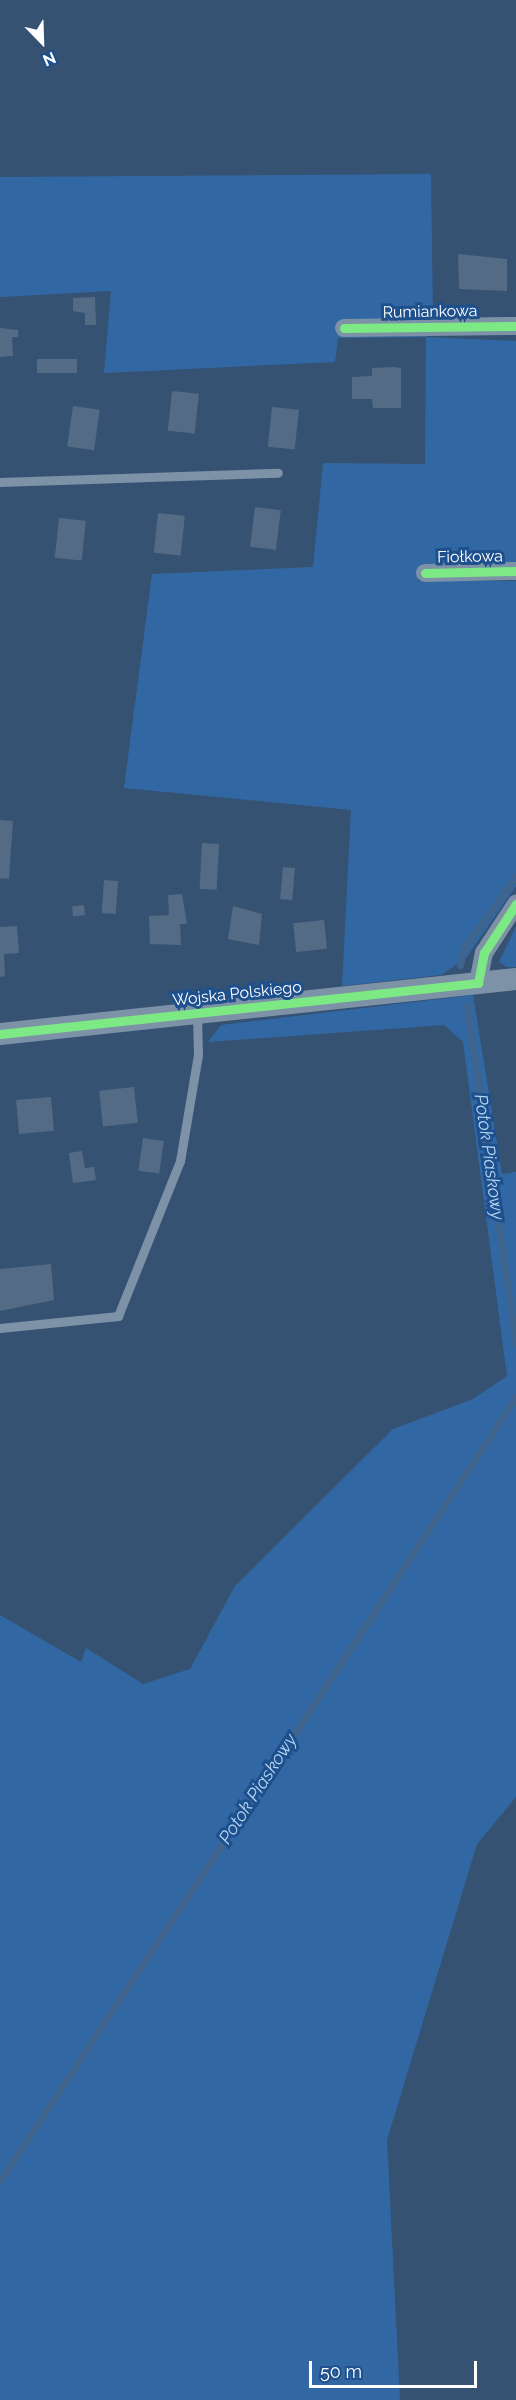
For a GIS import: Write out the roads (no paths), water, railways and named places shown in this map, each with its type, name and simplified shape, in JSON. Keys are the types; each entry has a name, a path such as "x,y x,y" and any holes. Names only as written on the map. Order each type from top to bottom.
{"street":[{"name":"Rumiankowa","path":"344,328 516,326"},
{"name":"Fiołkowa","path":"425,573 516,571"},
{"path":"478,983 484,953 516,904"},
{"name":"Wojska Polskiego","path":"0,1034 516,979"}],"lane":[{"path":"0,482 278,473"},
{"path":"0,1328 118,1316 180,1161 198,1054 197,1013"}],"waterway":[{"name":"Potok Piaskowy","path":"460,965 464,948 516,876"},
{"name":"Potok Piaskowy","path":"467,1005 516,1344"},
{"name":"Potok Piaskowy","path":"0,2181 516,1397"}]}
